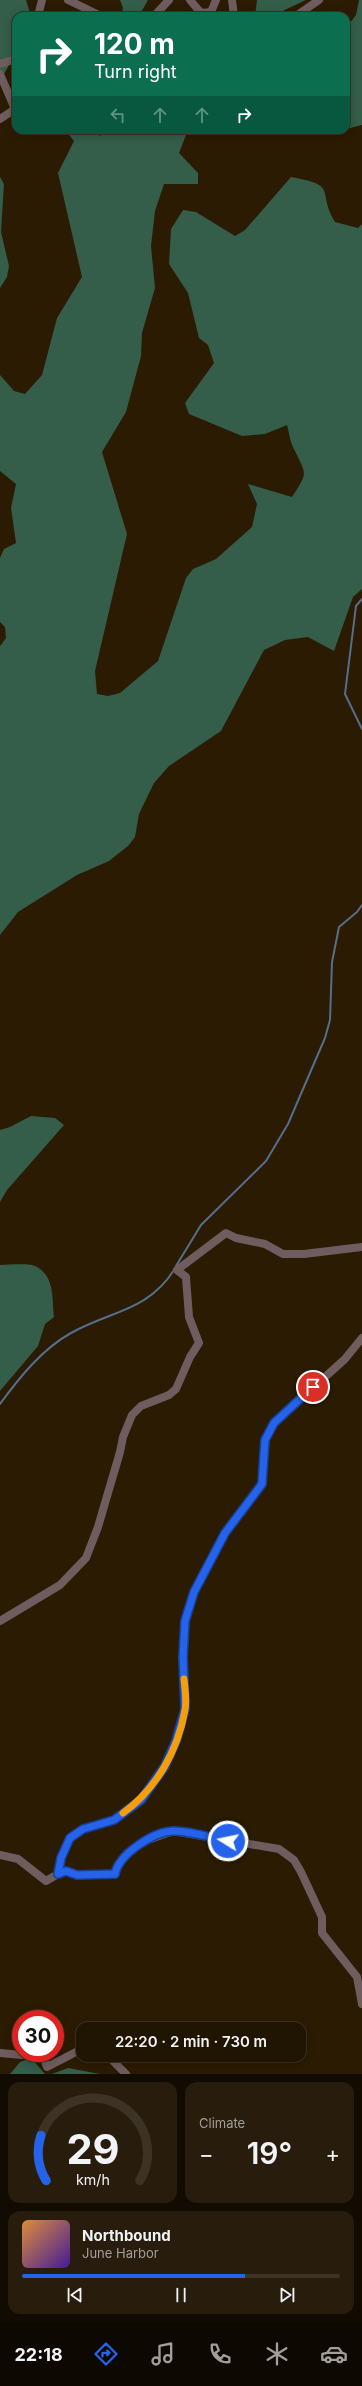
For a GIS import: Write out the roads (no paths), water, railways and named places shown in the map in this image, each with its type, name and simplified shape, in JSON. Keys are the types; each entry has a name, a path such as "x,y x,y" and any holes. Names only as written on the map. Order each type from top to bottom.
{"street":[{"path":"39,12 42,0"},
{"path":"68,0 93,12"},
{"path":"158,12 169,0"},
{"path":"190,0 200,12"},
{"path":"211,12 216,0"},
{"path":"232,0 234,12"},
{"path":"302,12 319,0"},
{"path":"0,64 12,60"},
{"path":"0,74 12,102"},
{"path":"0,119 12,111"},
{"path":"0,1621 60,1585 86,1558 98,1527 123,1437 132,1415 141,1406 169,1395 176,1390 190,1357 199,1343 189,1316 186,1277 177,1270 226,1233 236,1238 266,1244 283,1254 304,1254 362,1247"},
{"path":"58,1874 61,1858 70,1838 83,1829 114,1820 141,1800 165,1766 176,1741 185,1709 183,1657 185,1621 194,1592 225,1533 262,1484 265,1440 274,1423 345,1359 362,1338"},
{"path":"0,1855 22,1862 46,1881 66,1871 77,1875 115,1874 117,1866 127,1853 145,1841 173,1831 279,1849 294,1860 301,1872 322,1917 322,1933 357,1977 362,2004"},
{"path":"64,2058 76,2052"},
{"path":"0,2053 12,2054"},
{"path":"45,2062 47,2067 57,2062"},
{"path":"114,2062 126,2074"}],"waterway":[{"path":"362,599 356,606 345,694 362,729"},
{"path":"176,1266 201,1225 266,1161 288,1124 325,1038 330,1020 332,962 339,927 357,912 362,905"},
{"path":"0,1404 23,1374 50,1347 71,1333 140,1302 164,1284 174,1270"}]}
